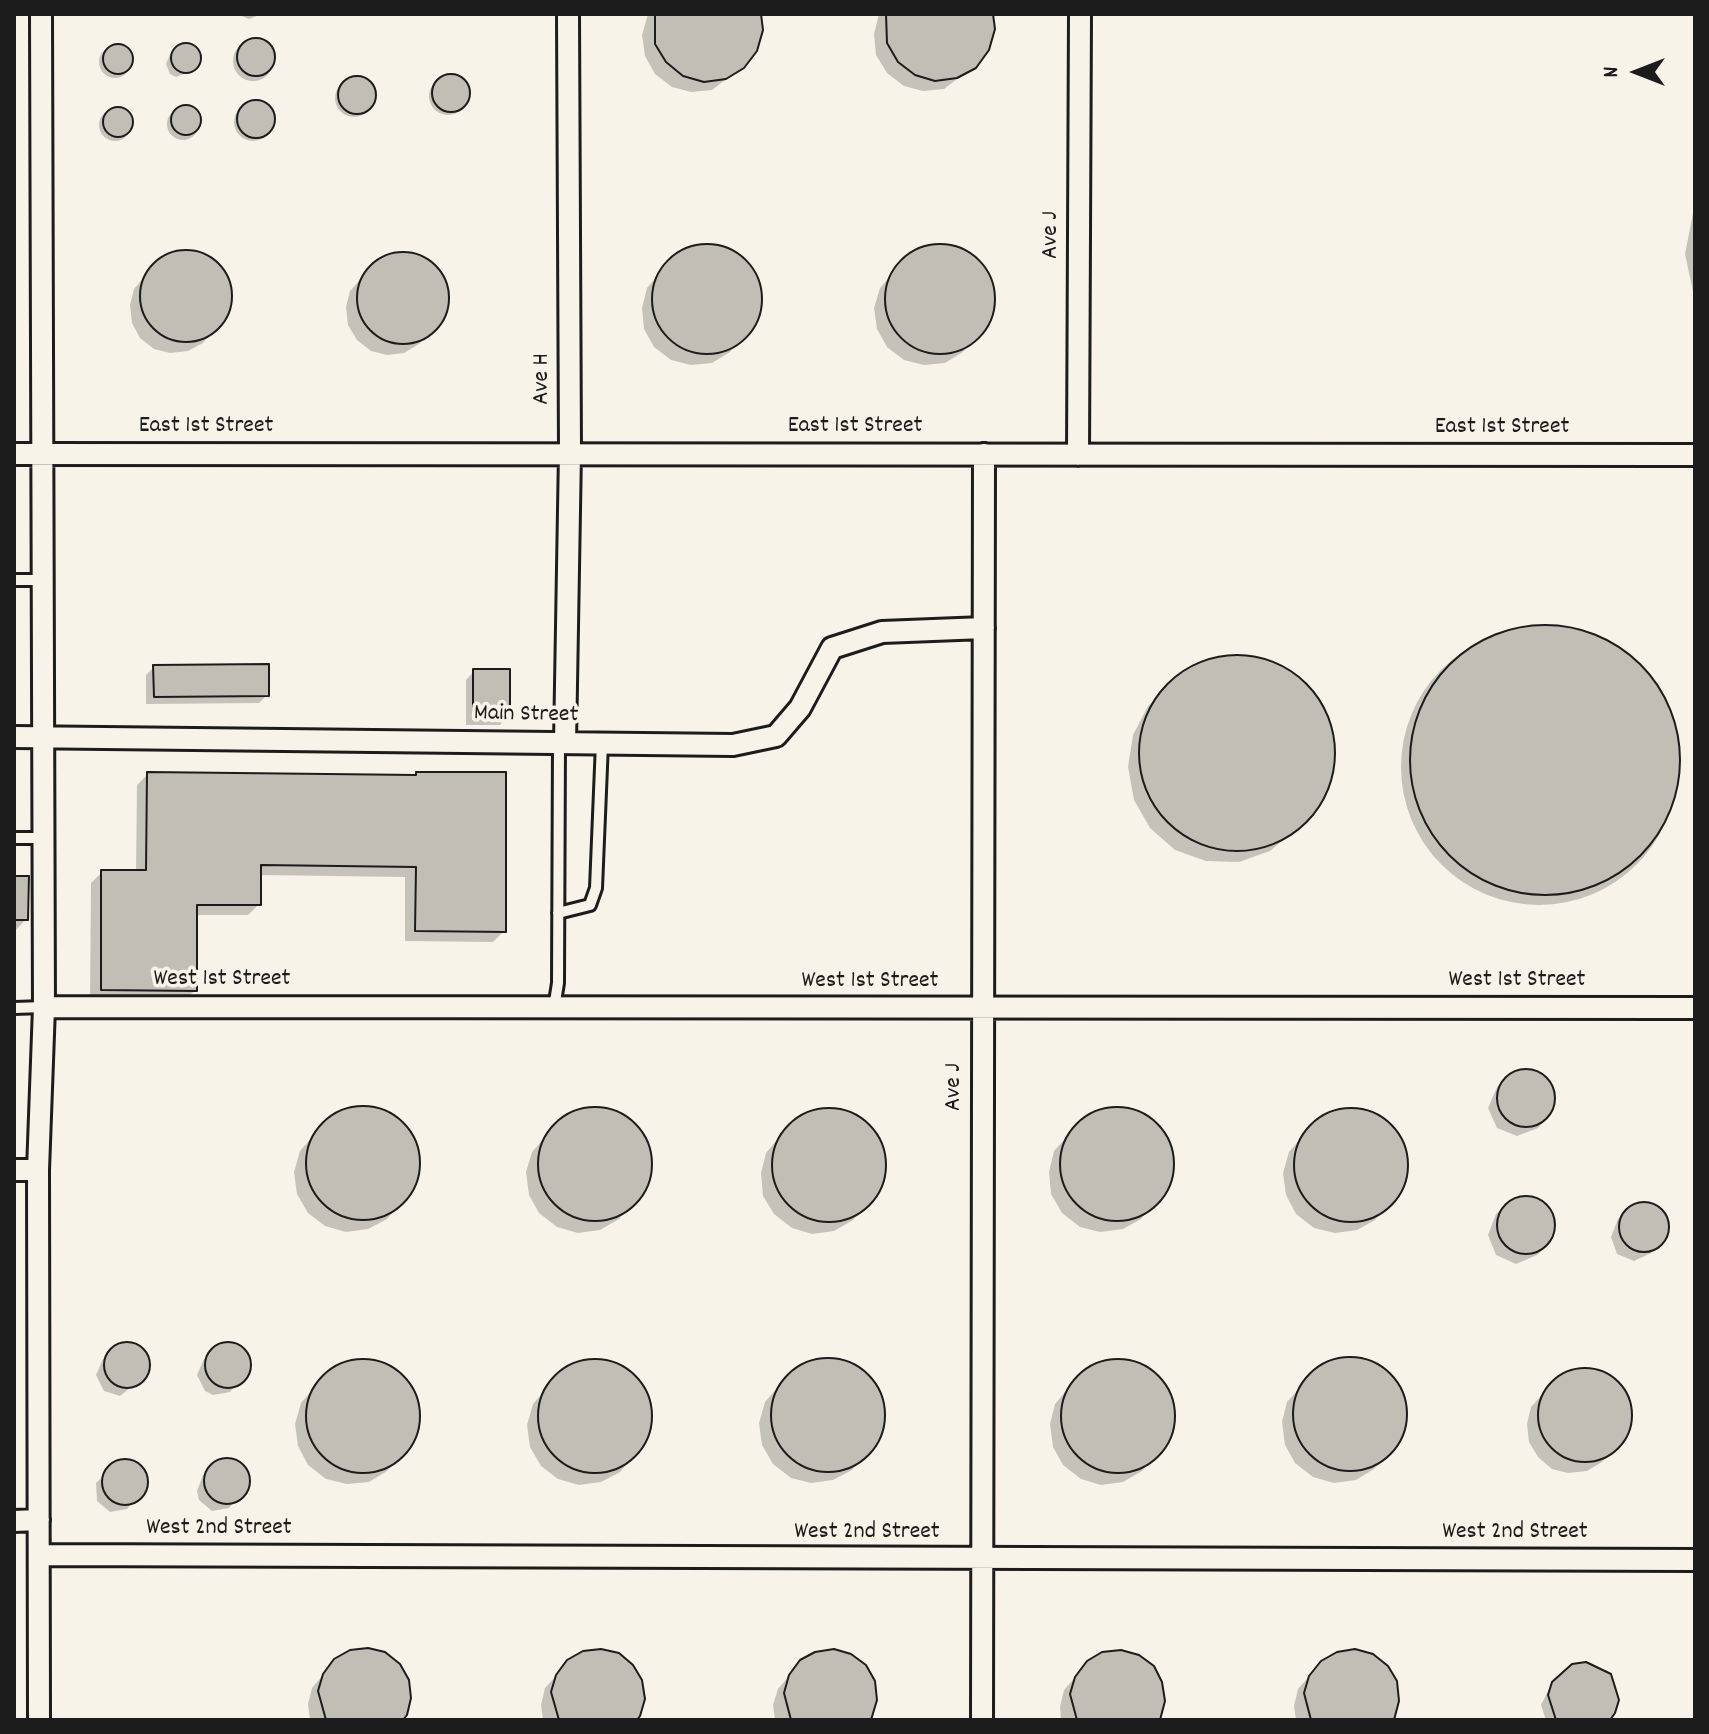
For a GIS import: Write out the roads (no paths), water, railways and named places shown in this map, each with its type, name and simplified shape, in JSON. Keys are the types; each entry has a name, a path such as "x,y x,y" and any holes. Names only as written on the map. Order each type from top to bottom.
{"street":[{"path":"39,1720 38,1170 44,1007 41,14"},
{"name":"Ave H","path":"562,743 570,452 568,14"},
{"name":"Ave J","path":"1078,455 1080,14"},
{"name":"East 1st Street","path":"14,454 1695,455"},
{"name":"Ave J","path":"982,1720 984,454"},
{"name":"Main Street","path":"14,737 733,745 776,736 800,708 832,648 882,632 984,628"},
{"name":"West 1st Street","path":"44,1007 1695,1008"},
{"path":"14,1170 38,1170"},
{"path":"14,1521 39,1520"},
{"name":"West 2nd Street","path":"39,1555 1695,1560"}],"lane":[{"path":"14,580 43,580"},
{"path":"554,1008 562,743"},
{"path":"558,913 590,905 596,888 602,743"},
{"path":"14,838 43,838"},
{"path":"14,1008 44,1007"}]}
